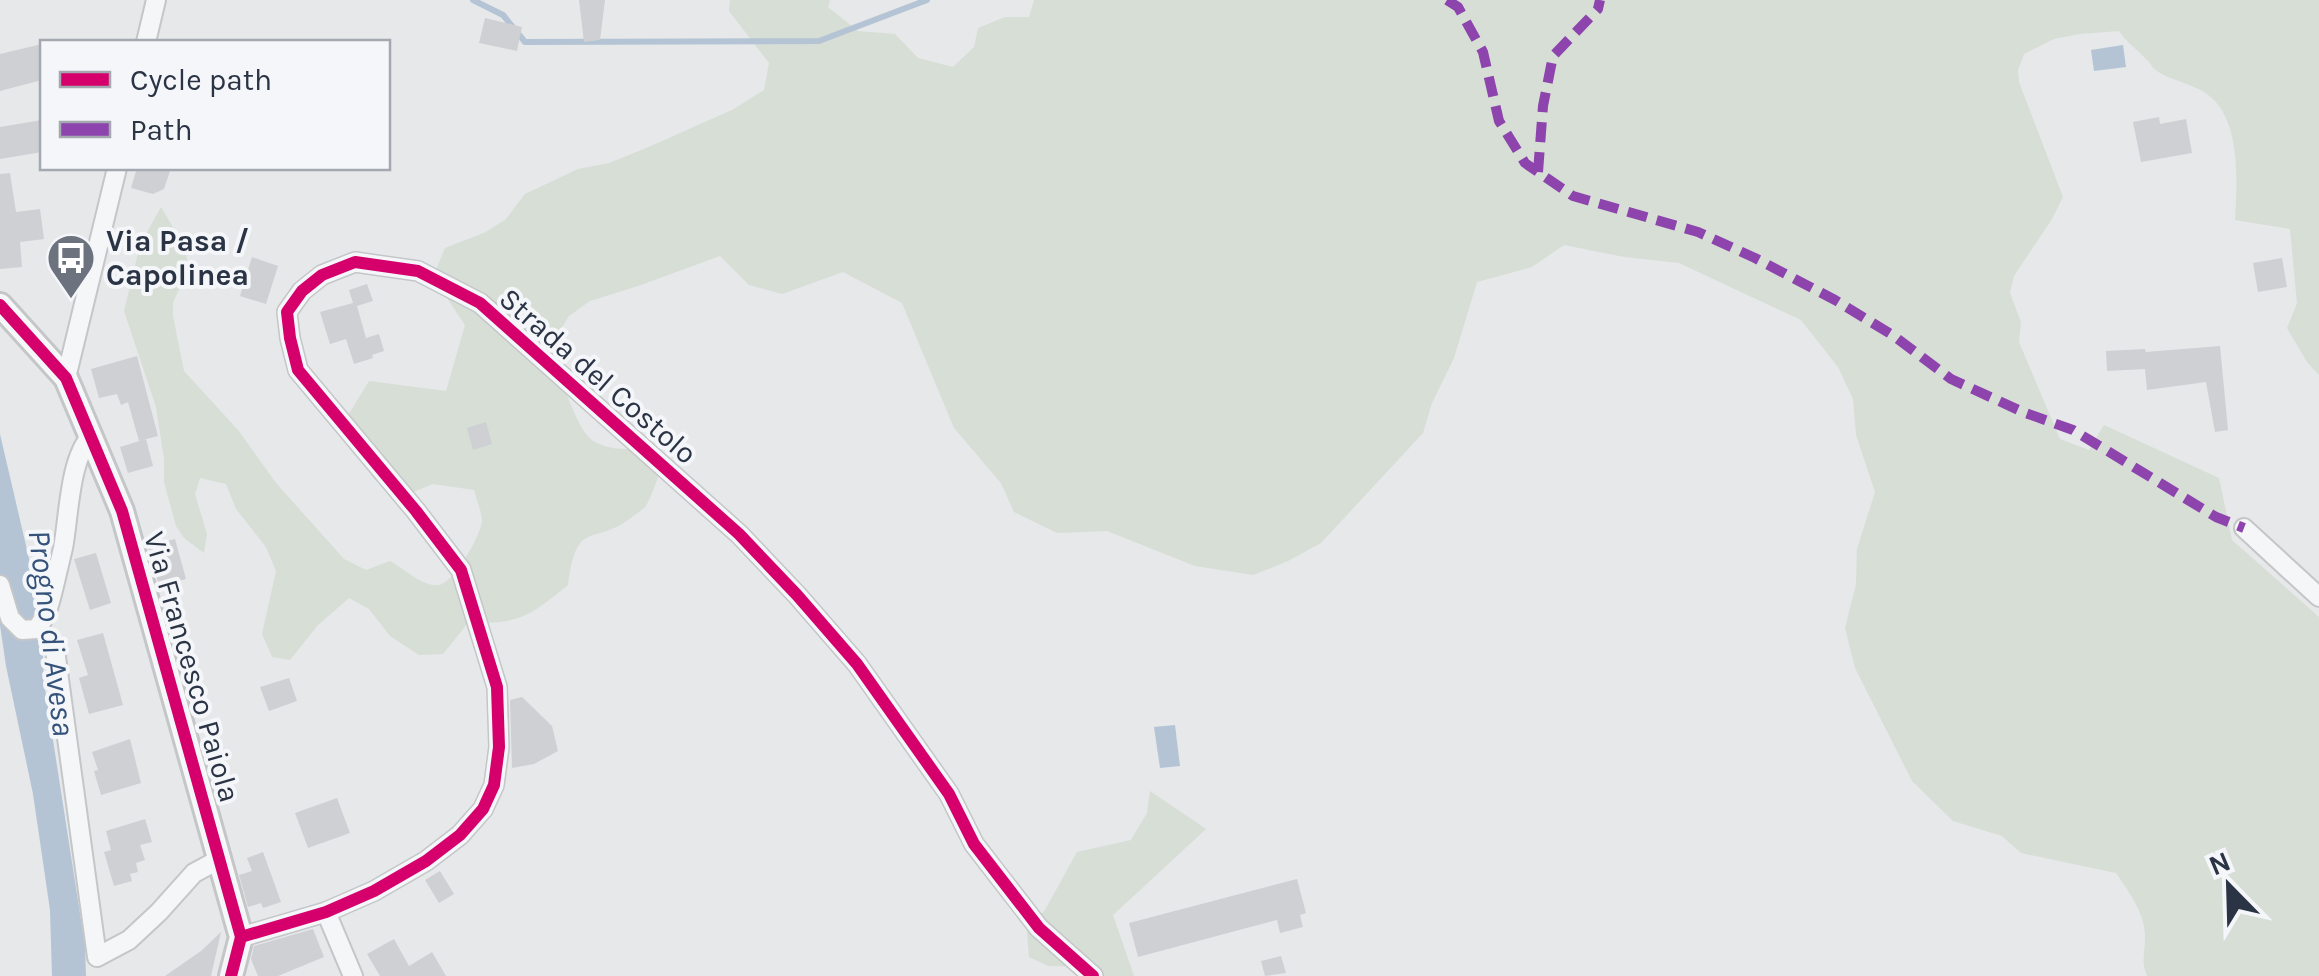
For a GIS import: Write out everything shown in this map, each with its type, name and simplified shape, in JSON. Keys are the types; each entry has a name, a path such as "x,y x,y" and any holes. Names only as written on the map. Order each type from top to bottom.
{"street":[{"path":"146,40 156,0"},
{"path":"66,378 116,170"},
{"name":"Strada del Costolo","path":"241,937 326,912 413,868 460,834 484,809 494,785 499,746 497,687 461,570 298,370 287,312 302,291 322,274 356,262 418,271 480,303 739,534 856,664 949,794 974,844 1039,928 1093,976"},
{"name":"Via Francesco Paiola","path":"0,305 66,378 122,511 241,937 232,976"},
{"path":"0,584 10,618 22,630 36,628 49,606 83,445 91,436"},
{"path":"2244,528 2319,597"},
{"path":"56,650 96,958 129,940 194,873 220,859"},
{"path":"326,912 353,976"}],"shaded area":[{"path":"730,0 830,0 828,7 858,31 895,34 918,58 953,67 974,47 978,28 1005,17 1029,17 1034,0 2319,0 2319,375 2287,328 2297,303 2290,229 2235,220 2235,156 2229,124 2222,111 2207,94 2155,70 2119,31 2054,39 2024,54 2018,70 2019,82 2063,197 2014,276 2010,293 2021,322 2019,342 2060,439 2089,450 2104,425 2219,478 2232,540 2319,617 2319,976 2147,976 2142,918 2116,873 2021,853 2002,836 1953,821 1912,781 1855,668 1845,628 1856,584 1857,549 1875,492 1856,435 1853,399 1838,367 1801,320 1679,263 1564,245 1532,267 1477,282 1454,358 1432,403 1423,433 1321,543 1253,575 1195,566 1107,531 1057,533 1014,512 1001,483 954,428 902,303 843,272 782,294 749,285 720,256 590,301 569,316 551,345 567,396 586,434 605,446 646,449 661,470 645,507 618,526 582,541 568,585 523,616 500,622 468,623 443,654 419,655 390,636 369,609 349,598 318,625 290,660 272,657 262,634 276,571 266,547 236,509 226,484 200,478 195,494 207,534 204,553 184,538 176,526 164,482 156,407 124,311 140,245 161,207 187,258 186,276 173,302 184,371 344,559 366,570 390,561 420,580 439,585 459,568 480,528 482,517 474,490 433,484 408,494 375,480 361,461 344,422 369,381 446,391 465,325 433,277 445,248 486,232 506,219 525,194 578,169 609,163 644,149 732,110 764,90 769,63 729,11"},
{"path":"1150,791 1206,829 1113,915 1134,976 1104,976 1094,967 1048,966 1029,957 1027,931 1045,910 1077,852 1131,840 1147,813"}],"water":[{"path":"2123,45 2126,67 2094,71 2091,50"},
{"path":"0,434 34,580 44,682 85,946 86,976 52,976 50,910 33,794 0,625"},
{"path":"1175,725 1180,766 1160,768 1154,727"}],"building":[{"path":"579,0 605,0 600,40 584,42"},
{"path":"485,18 522,27 517,51 479,43"},
{"path":"40,44 40,81 0,91 0,54"},
{"path":"2159,117 2160,124 2186,119 2192,153 2141,162 2133,122"},
{"path":"40,120 40,152 0,159 0,127"},
{"path":"136,170 170,170 164,189 153,194 131,188"},
{"path":"10,173 16,212 40,209 44,239 20,242 22,267 0,269 0,174"},
{"path":"252,257 278,266 266,304 240,296"},
{"path":"2282,258 2287,287 2258,292 2253,263"},
{"path":"367,284 373,301 357,306 366,338 379,334 384,351 354,364 346,339 330,344 320,312 353,303 349,290"},
{"path":"2220,346 2228,430 2215,432 2206,382 2147,390 2145,369 2107,371 2106,351"},
{"path":"137,356 158,436 139,441 128,402 121,405 117,394 99,398 91,369"},
{"path":"486,422 492,444 473,450 467,428"},
{"path":"146,439 153,466 128,473 120,447"},
{"path":"175,539 186,579 159,586 148,546"},
{"path":"96,553 111,603 90,610 74,559"},
{"path":"103,633 123,705 89,714 79,678 88,675 77,640"},
{"path":"289,678 297,701 269,711 260,687"},
{"path":"522,697 552,726 558,751 534,764 512,768 510,700"},
{"path":"130,739 141,783 101,795 92,752"},
{"path":"337,798 350,833 308,848 295,813"},
{"path":"145,819 152,842 140,845 145,860 136,863 138,872 130,874 132,881 114,886 104,852 111,850 106,831"},
{"path":"263,852 281,902 263,908 261,903 248,907 239,875 252,871 247,858"},
{"path":"440,871 454,894 439,903 425,880"},
{"path":"1297,879 1306,913 1300,915 1303,927 1280,933 1277,920 1138,957 1129,923"},
{"path":"313,929 324,957 278,976 258,976 251,959 254,946"},
{"path":"221,932 211,976 165,976 201,951"},
{"path":"394,939 409,966 432,952 446,976 380,976 367,954"},
{"path":"1281,956 1286,973 1265,976 1261,961"}],"waterway":[{"path":"473,0 503,15 525,42 819,41 927,0"}],"marked path":[{"path":"1447,0 1458,7 1483,52 1499,121 1525,163 1573,196 1698,232 1755,258 1894,336 1951,379 2073,430 2216,517 2244,528"},
{"path":"1538,172 1543,106 1553,56 1598,9 1600,0"}],"cycle path":[{"path":"241,937 326,912 374,891 426,861 460,835 483,809 494,785 499,747 497,687 461,570 298,370 287,312 302,291 322,275 355,262 418,271 480,303 739,534 857,664 949,794 974,844 1039,928 1093,976"},
{"path":"0,305 66,378 122,511 241,937 231,976"}],"place":[{"name":"Via Pasa / Capolinea","path":"71,300"}],"water label":[{"name":"Progno di Avesa","path":"52,633"}]}
